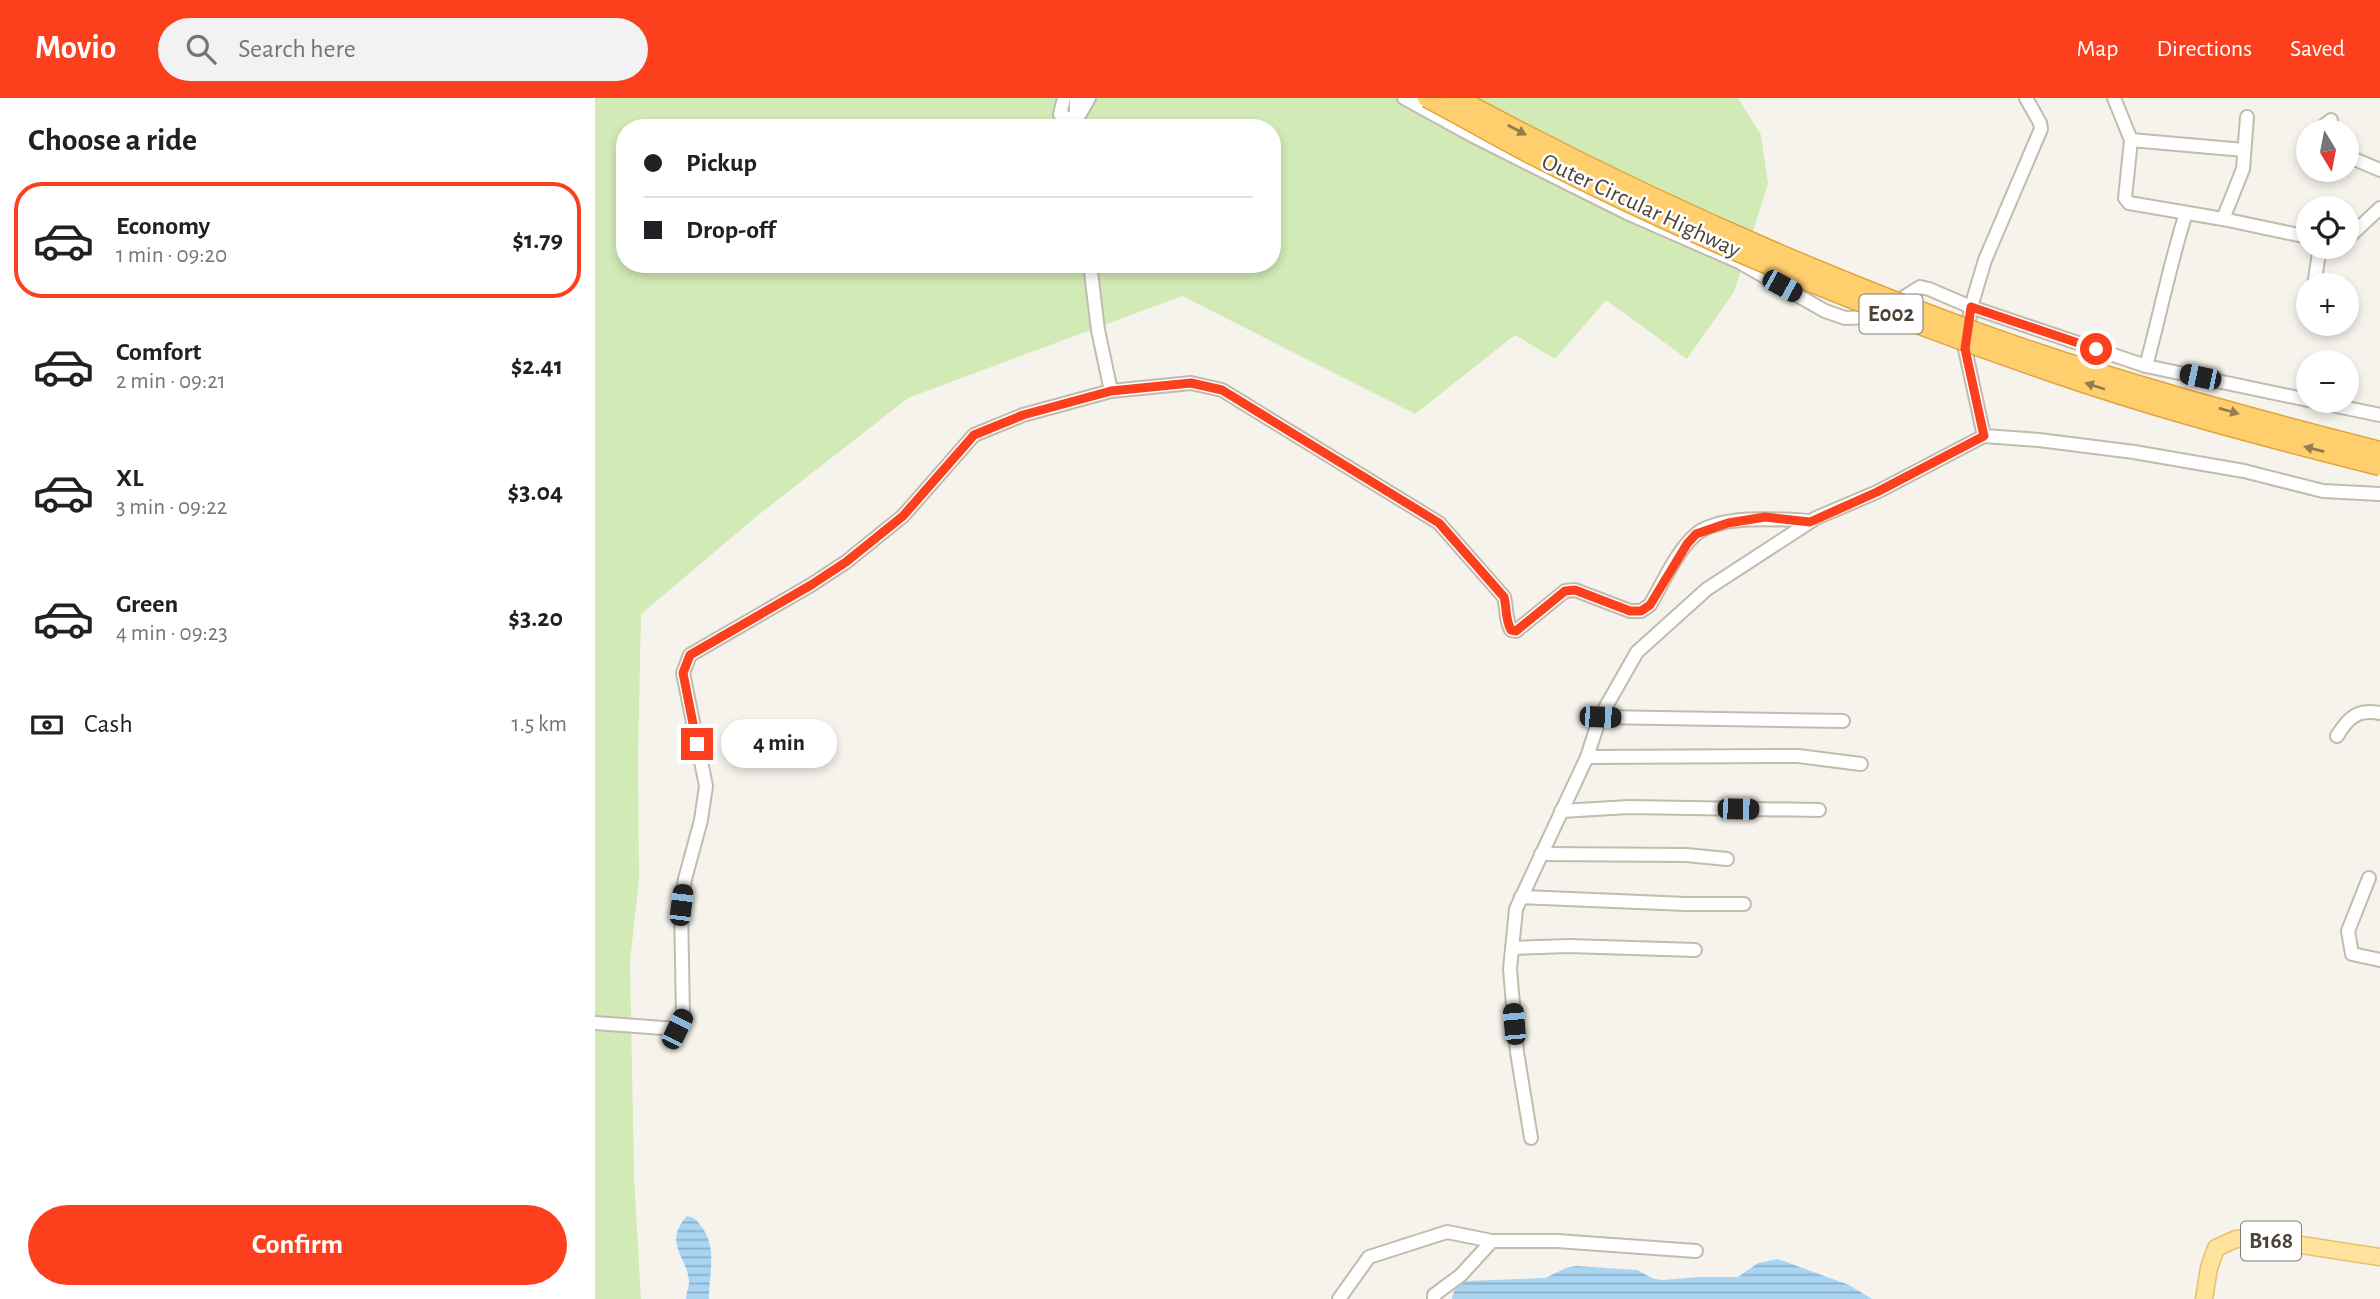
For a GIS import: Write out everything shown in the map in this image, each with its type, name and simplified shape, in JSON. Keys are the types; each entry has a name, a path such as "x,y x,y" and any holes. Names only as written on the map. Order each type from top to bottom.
{"highway":[{"name":"Outer Circular Highway","path":"1427,98 1534,156 1653,213 1765,264 1875,308 2048,371 2143,402 2380,466"},
{"name":"Outer Circular Highway","path":"1457,98 1605,175 1788,259 1975,331 2132,383 2265,422 2380,451"}],"main road":[{"name":"B168","path":"2204,1299 2213,1254 2216,1248 2231,1240 2255,1238 2380,1257"}],"street":[{"path":"1064,98 1060,114 1067,119"},
{"path":"1076,98 1076,119"},
{"path":"1079,119 1089,98"},
{"path":"1405,98 1475,138 1627,213 1739,262 1825,311 1845,318 1872,317 1920,288 1929,289 1971,307 2146,366 2296,397"},
{"path":"1984,436 1965,349 1971,307 1985,260 2040,135 2041,123 2026,98"},
{"path":"2113,98 2131,140 2125,198 2129,204 2223,219 2296,234"},
{"path":"2223,219 2243,169 2247,117"},
{"path":"2131,140 2243,150"},
{"path":"2359,160 2378,166"},
{"path":"2359,228 2380,208"},
{"path":"2146,366 2174,250 2186,213"},
{"path":"1091,273 1098,330 1111,391"},
{"path":"595,1023 677,1029 683,1016 681,905 706,786 683,673 690,655 846,562 903,516 974,435 1023,415 1111,391 1191,383 1222,390 1439,523 1504,597 1508,610 1506,621 1511,630 1516,631 1565,591 1575,590 1630,611 1641,611 1650,605 1687,544 1696,534 1711,527 1765,517 1810,522"},
{"path":"2359,410 2380,415"},
{"path":"1531,1138 1517,1052 1510,969 1516,909 1587,757 1600,717 1637,652 1707,589 1810,522 1877,492 1984,436 2134,452 2244,471 2323,491 2380,494"},
{"path":"2337,736 2347,719 2368,710 2380,713"},
{"path":"1600,717 1843,721"},
{"path":"1587,757 1798,756 1861,764"},
{"path":"1562,811 1629,807 1819,810"},
{"path":"1541,854 1686,855 1727,859"},
{"path":"2369,878 2348,931 2352,954 2380,960"},
{"path":"1521,897 1686,905 1744,904"},
{"path":"1512,948 1569,946 1695,950"},
{"path":"1339,1299 1369,1257 1447,1232 1492,1241 1556,1241 1696,1251"},
{"path":"1434,1299 1434,1295 1461,1275 1492,1241"}],"green space":[{"path":"595,98 1738,98 1761,135 1768,184 1734,292 1687,359 1606,300 1555,359 1515,335 1415,414 1182,296 908,398 757,516 641,614 639,880 630,961 634,1175 641,1299 595,1299"}],"water":[{"path":"687,1216 694,1218 702,1227 710,1246 709,1299 686,1299 688,1273 676,1243 680,1226"},
{"path":"1778,1259 1849,1285 1872,1299 1452,1299 1457,1287 1467,1281 1545,1278 1576,1266 1637,1270 1654,1279 1663,1280 1738,1277 1758,1263"}],"route":[{"path":"697,744 683,673 690,655 846,562 903,516 974,435 1023,415 1111,391 1191,383 1222,390 1439,523 1504,597 1508,610 1506,621 1511,630 1516,631 1565,591 1575,590 1630,611 1641,611 1650,605 1687,544 1696,534 1711,527 1765,517 1810,522 1877,492 1984,436 1965,349 1971,307 2096,349"}]}
